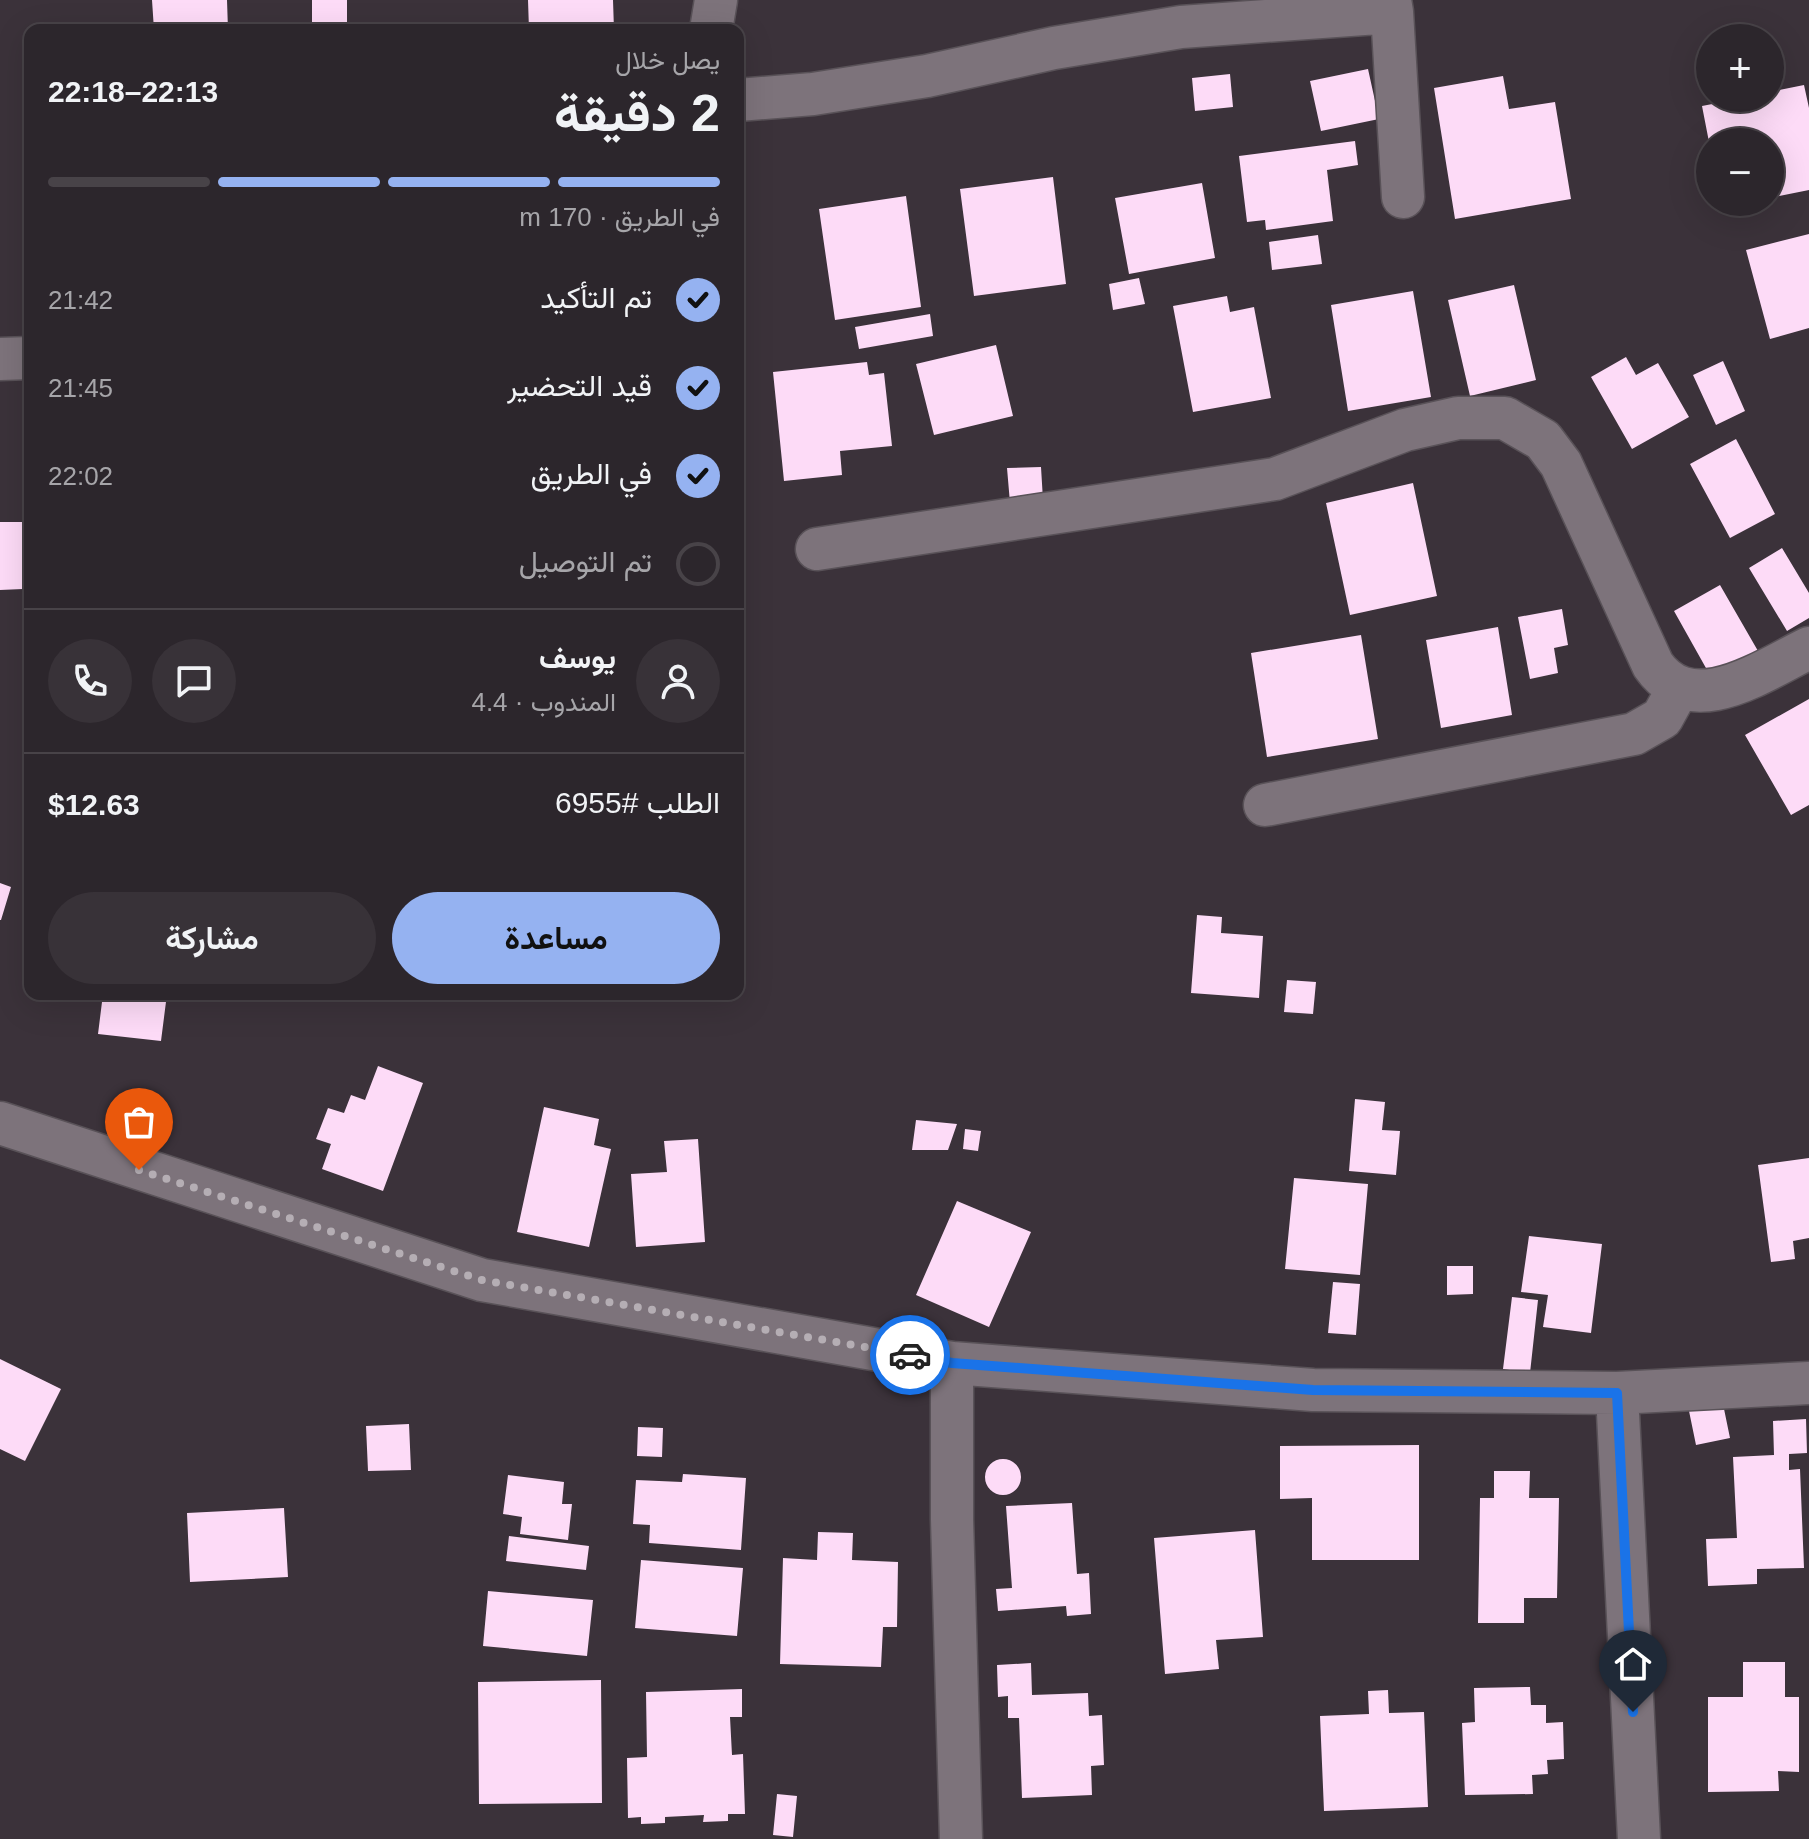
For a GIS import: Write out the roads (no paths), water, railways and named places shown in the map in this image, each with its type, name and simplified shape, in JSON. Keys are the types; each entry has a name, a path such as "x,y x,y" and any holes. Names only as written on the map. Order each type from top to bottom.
{"street":[{"path":"712,24 716,0"},
{"path":"744,100 813,94 927,76 1054,48 1181,27 1391,6 1403,197"},
{"path":"0,359 24,358"},
{"path":"817,549 1275,479 1405,430 1458,418 1505,418 1543,440 1561,464 1653,665 1665,682 1696,693 1720,688 1809,648"},
{"path":"1265,805 1634,734 1662,718 1678,689"},
{"path":"0,1123 482,1280 952,1363 1313,1390 1617,1393 1809,1383"},
{"path":"952,1363 952,1519 961,1839"},
{"path":"1617,1393 1639,1839"}]}
